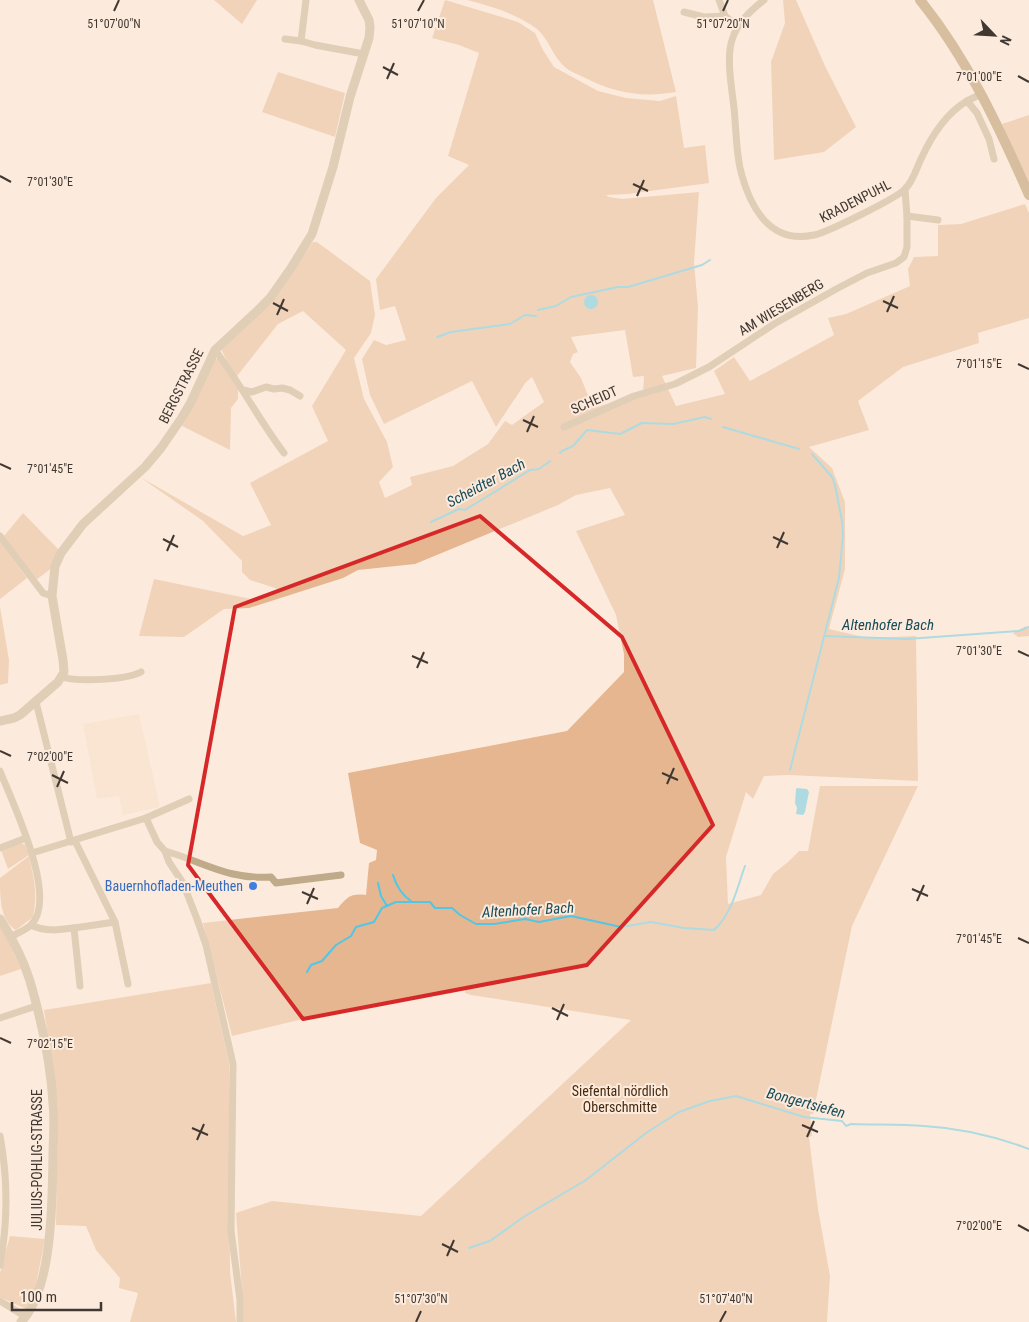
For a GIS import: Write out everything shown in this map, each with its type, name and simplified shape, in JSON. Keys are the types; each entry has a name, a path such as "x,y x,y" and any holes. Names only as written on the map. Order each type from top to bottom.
{"main road":[{"path":"920,0 935,18 981,94 1029,195"}],"street":[{"path":"301,41 306,0"},
{"name":"BERGSTRASSE","path":"62,677 63,660 52,596 55,566 61,553 83,524 145,467 171,434 191,402 215,350 270,298 312,234 333,166 350,97 369,38 370,27 359,0"},
{"path":"719,0 725,16 737,26"},
{"name":"KRADENPUHL","path":"764,0 737,26 731,42 730,74 740,166 744,182 757,210 765,222 778,233 801,237 816,235 904,190 912,179 926,148 936,132 956,108 981,94"},
{"path":"684,12 704,17 725,16"},
{"path":"285,39 364,54"},
{"path":"967,101 977,113 989,139 994,159"},
{"name":"AM WIESENBERG","path":"634,396 675,384 709,367 774,324 845,284 867,273 896,263 904,257 907,247 907,216 904,190"},
{"path":"907,216 938,220"},
{"path":"215,350 284,454"},
{"path":"243,390 252,392 266,387 282,388 300,396"},
{"name":"SCHEIDT","path":"564,427 634,396"},
{"path":"0,536 43,593 52,596"},
{"path":"0,721 14,718 36,702 62,677 72,680 129,677 141,672"},
{"path":"36,702 73,841 115,922 128,984"},
{"path":"0,771 32,853 40,889 40,904 31,925 11,937"},
{"path":"32,853 146,818 189,799"},
{"path":"146,818 157,842 165,851 169,862 183,883 197,919 206,945 233,1064 232,1231 240,1300 240,1322"},
{"path":"0,848 26,838"},
{"path":"165,851 228,874 251,878 271,876 276,883 341,876"},
{"name":"JULIUS-POHLIG-STRASSE","path":"0,919 11,937 29,980 36,1006 54,1105 50,1235 33,1305 23,1319"},
{"path":"31,925 39,929 53,930 115,922"},
{"path":"74,928 80,986"},
{"path":"0,1018 36,1006"},
{"path":"0,1136 7,1197 6,1229 0,1265"},
{"path":"0,1300 23,1319"}],"highlighted area":[{"path":"480,516 622,637 713,825 587,965 303,1019 188,865 235,607"}],"shaded area":[{"path":"139,714 160,807 123,815 119,796 97,799 83,724"}],"green space":[{"path":"214,0 257,0 242,24"},
{"name":"Siefental nördlich Oberschmitte","path":"445,0 518,22 535,33 554,67 598,91 626,98 660,101 676,96 684,148 705,145 709,183 628,194 606,195 622,199 699,192 694,263 698,307 696,368 662,376 676,406 725,394 714,371 734,357 750,381 834,335 828,318 846,314 910,286 908,269 914,257 938,256 938,225 961,224 1025,204 1029,213 1029,318 978,333 979,343 903,367 858,401 869,430 809,447 832,468 845,502 845,569 829,629 868,638 916,636 918,781 789,775 764,776 753,799 746,792 726,857 728,904 761,895 773,874 799,851 808,851 820,786 918,786 852,926 813,1114 810,1114 812,1136 809,1137 818,1209 830,1276 827,1322 243,1322 236,1213 272,1201 421,1216 631,1020 471,995 465,993 465,990 303,1019 232,1036 203,923 338,908 350,897 366,895 369,863 376,860 377,850 360,843 348,773 567,731 624,672 624,654 616,615 576,531 625,515 610,488 576,495 558,505 415,564 358,570 343,578 249,608 224,609 184,637 139,636 154,579 251,599 281,590 250,580 242,572 242,561 203,521 140,477 243,536 271,525 250,483 328,441 312,406 346,350 303,311 278,324 237,376 221,349 279,291 313,242 317,242 370,281 375,315 371,333 354,358 364,399 387,442 393,467 379,482 385,498 412,485 410,477 453,466 488,444 505,421 512,425 544,402 532,377 526,382 496,427 472,381 384,424 370,395 362,359 374,340 386,345 406,340 395,306 380,310 376,279 436,198 469,165 448,156 479,53 459,45 432,38","holes":["625,330 633,377 644,376 643,394 593,408 581,378 570,362 573,354 578,352 571,337"]},
{"path":"467,0 653,0 676,92 640,94 606,87 566,68 537,29 503,11"},
{"path":"783,0 796,0 825,66 856,127 824,152 774,160 771,62 785,23"},
{"path":"278,72 345,93 335,137 262,112"},
{"path":"1029,115 1029,186 1002,124"},
{"path":"214,359 219,359 238,386 238,399 231,408 230,450 182,426"},
{"path":"23,513 60,551 52,568 36,580 4,536"},
{"path":"0,541 27,578 0,599"},
{"path":"0,607 9,660 8,683 0,685"},
{"path":"1026,626 1029,629 1029,636 1018,637 1013,633"},
{"path":"21,843 25,845 29,855 8,869 1,850"},
{"path":"29,856 35,893 33,917 16,930 4,915 0,878"},
{"path":"0,927 21,969 0,976"},
{"path":"211,983 229,1063 230,1272 236,1322 130,1322 138,1293 119,1288 120,1278 96,1250 86,1226 56,1225 58,1107 44,1010"},
{"path":"10,1236 45,1239 34,1294 26,1309 0,1297 0,1273"}],"water":[{"path":"591,295 596,297 598,302 596,307 591,309 586,307 584,302 586,297"},
{"path":"797,788 807,789 809,792 803,815 796,814"}],"waterway":[{"path":"538,310 556,306 571,297 618,287 628,287 702,265 710,260"},
{"path":"437,337 451,332 510,324 525,315 536,316"},
{"name":"Scheidter Bach","path":"560,453 573,446 587,430 620,434 642,423 673,424 705,417 711,419"},
{"name":"Scheidter Bach","path":"723,427 799,449"},
{"name":"Scheidter Bach","path":"790,770 839,578 843,535 842,521 832,477 812,454"},
{"name":"Scheidter Bach","path":"431,522 459,509 465,510 530,470 539,469 550,461"},
{"name":"Altenhofer Bach","path":"825,636 907,639 1019,631 1029,627"},
{"name":"Altenhofer Bach","path":"307,972 311,965 322,961 336,945 351,936 356,927 374,922 382,908 396,902 430,902 435,908 452,908 476,924 494,924 525,919 539,922 571,916 621,927 651,922 684,928 714,930 730,909 745,866"},
{"path":"393,875 400,890 411,901"},
{"path":"378,883 381,896 387,906"},
{"name":"Bongertsiefen","path":"469,1248 490,1241 525,1216 586,1180 646,1133 679,1112 710,1101 736,1096 804,1117 842,1121 846,1126 851,1124 937,1127 991,1137 1029,1149"}],"place":[{"name":"Bauernhofladen-Meuthen","path":"253,886"}]}
